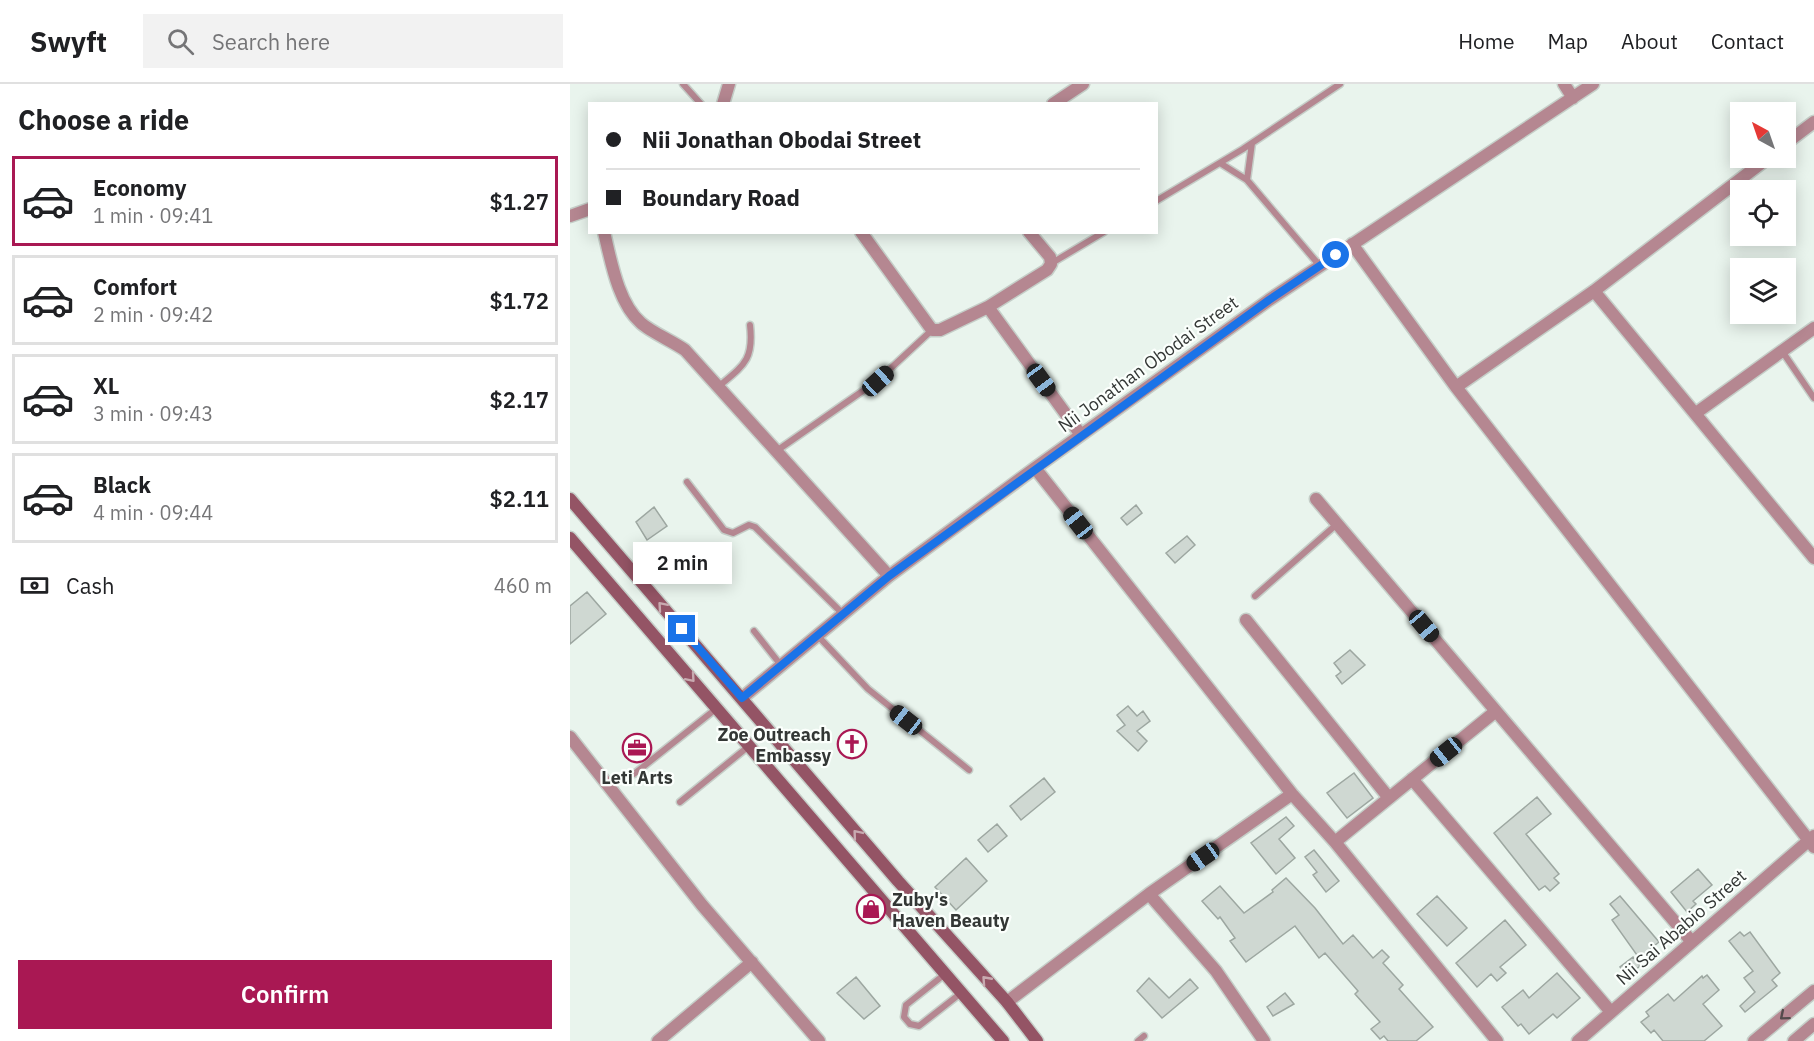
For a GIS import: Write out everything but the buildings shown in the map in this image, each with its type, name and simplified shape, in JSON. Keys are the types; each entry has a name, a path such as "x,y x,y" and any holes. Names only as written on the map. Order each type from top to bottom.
{"main road":[{"path":"570,499 898,881 1007,1002 1035,1040"},
{"path":"570,538 1003,1041"}],"street":[{"path":"724,102 729,84"},
{"path":"1056,102 1083,84"},
{"path":"1564,84 1573,98"},
{"name":"Nii Jonathan Obodai Street","path":"742,698 816,634 889,576 1035,468 1320,266 1593,84"},
{"path":"1796,136 1814,122"},
{"path":"1456,387 1594,291 1755,168"},
{"path":"570,216 588,210"},
{"path":"605,234 630,313 643,325 685,350 889,576"},
{"path":"860,234 932,330 940,330 988,307 1047,270 1051,264 1050,257 1031,234"},
{"path":"1352,244 1456,387 1812,841"},
{"path":"1594,291 1814,558"},
{"path":"988,307 1081,435"},
{"path":"1696,413 1814,328"},
{"path":"1035,468 1292,794 1335,842 1497,1041"},
{"path":"1316,499 1692,942"},
{"path":"1246,620 1389,798"},
{"path":"1335,842 1496,711"},
{"path":"570,736 647,837 819,1041"},
{"path":"1412,779 1611,1012"},
{"path":"1007,1002 1149,894 1292,794"},
{"name":"Nii Sai Ababio Street","path":"1578,1041 1812,841"},
{"path":"1149,894 1216,971 1264,1041"},
{"path":"658,1041 752,962"},
{"path":"1754,1041 1814,991"},
{"path":"1794,1041 1814,1024"}],"lane":[{"path":"683,84 699,102"},
{"path":"1158,200 1252,143 1340,84"},
{"path":"1247,180 1252,143"},
{"path":"1220,163 1247,180 1320,266"},
{"path":"1051,264 1101,234"},
{"path":"717,387 746,363 753,346 750,324"},
{"path":"775,452 878,381 932,330"},
{"path":"1782,351 1814,398"},
{"path":"687,482 724,530 733,533 749,525 755,527 842,614"},
{"path":"1255,596 1337,524"},
{"path":"754,632 780,664"},
{"path":"816,634 868,689 969,770"},
{"path":"634,774 717,708"},
{"path":"680,802 750,746"},
{"path":"946,974 906,1005 904,1017 910,1024 919,1026 961,992"}],"place":[{"name":"Zoe Outreach Embassy","path":"852,744"},
{"name":"Leti Arts","path":"637,748"},
{"name":"Zuby's Haven Beauty","path":"871,909"}],"route":[{"path":"682,629 742,698 780,664 889,576 1035,468 1269,300 1336,255"}]}
